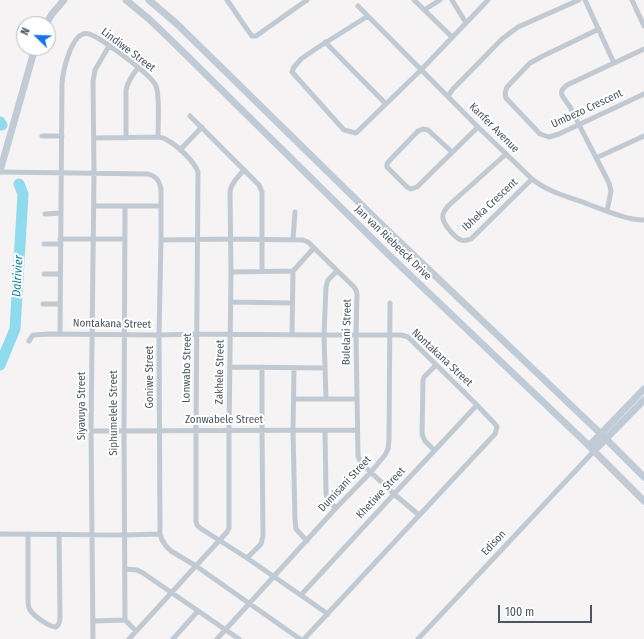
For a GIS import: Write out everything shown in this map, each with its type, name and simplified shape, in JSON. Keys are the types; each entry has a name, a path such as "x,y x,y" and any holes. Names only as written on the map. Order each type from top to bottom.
{"main road":[{"path":"52,16 64,0"},
{"name":"Jan van Riebeeck Drive","path":"126,0 173,42 386,252 591,448 644,501"},
{"name":"Jan van Riebeeck Drive","path":"149,0 177,24 381,224 644,477"},
{"path":"0,172 6,146 33,56"},
{"path":"603,436 644,389"},
{"path":"591,448 644,400"}],"street":[{"path":"227,0 252,36 256,36 307,0"},
{"path":"414,0 452,37"},
{"path":"424,10 440,0"},
{"path":"452,0 466,23"},
{"path":"368,16 325,42 301,59 294,67 292,72 344,130 356,133 421,70 488,0"},
{"path":"448,96 502,39 518,27 579,0"},
{"path":"585,0 614,63"},
{"path":"632,0 644,26"},
{"name":"Kanfer Avenue","path":"358,6 537,184 607,211 633,219 644,220"},
{"name":"Umbezo Crescent","path":"599,29 534,60 510,83 506,90 506,98 540,134 553,137 644,94"},
{"name":"Lindiwe Street","path":"60,334 62,83 71,48 78,37 82,34 90,34 95,37 138,68 156,85 158,94 158,137"},
{"path":"325,42 386,104"},
{"name":"Siyavuya Street","path":"93,639 91,431 94,138 92,81 98,64 109,46"},
{"path":"607,211 611,196 611,188 572,109 562,95 561,91 567,85 644,49"},
{"path":"126,138 126,90 131,77 138,68"},
{"path":"190,116 259,185 262,192 262,271"},
{"path":"180,150 202,127"},
{"path":"452,152 428,130 423,129 418,131 390,160 387,167 407,187 411,189 417,188 478,127"},
{"path":"42,136 62,136"},
{"path":"596,158 644,136"},
{"name":"Lonwabo Street","path":"94,138 158,137 168,140 193,163 198,172 196,430 197,525 248,558 328,614"},
{"name":"Ibheka Crescent","path":"506,154 448,206 443,214 443,220 448,228 461,240 471,239 532,179"},
{"name":"Zakhele Street","path":"196,566 227,532 230,524 229,431 232,272 231,188 244,170"},
{"name":"Goniwe Street","path":"0,172 148,174 154,176 160,183 160,534"},
{"path":"94,206 161,206"},
{"name":"Siphumelele Street","path":"125,206 125,620"},
{"path":"293,239 295,212"},
{"path":"46,214 61,213"},
{"name":"Bulelani Street","path":"161,240 231,238 293,239 306,241 354,287 357,294 356,399 359,460 394,494 419,515"},
{"path":"44,244 93,239 124,239"},
{"path":"292,335 293,272 314,248"},
{"path":"326,399 324,336 326,287 328,280 337,271"},
{"path":"232,272 293,272"},
{"path":"44,274 60,274"},
{"path":"231,302 292,303"},
{"name":"Dumisani Street","path":"217,639 385,455 388,449 389,440 390,303"},
{"path":"43,304 60,304"},
{"name":"Nontakana Street","path":"28,341 33,335 60,334 230,334 324,336 401,335 408,337 496,424 497,427 495,434 304,639"},
{"path":"434,450 425,442 422,434 423,381 424,377 436,365"},
{"path":"230,367 325,368"},
{"path":"248,558 261,544 263,536 262,367"},
{"path":"294,368 293,430 295,525 307,541"},
{"path":"294,399 356,399"},
{"name":"Khetiwe Street","path":"301,595 477,405"},
{"name":"Zonwabele Street","path":"91,431 357,430"},
{"path":"325,431 326,494 328,501 336,508"},
{"name":"Edison","path":"418,639 585,460 591,448"},
{"path":"0,534 160,534 162,540 171,551 196,566 300,639"},
{"path":"28,534 29,607 35,615 50,626 56,627 59,625 60,621 59,534"},
{"path":"129,639 196,566"},
{"path":"125,569 137,570 172,592 239,639"},
{"path":"173,639 198,611"},
{"path":"93,621 125,620 136,631"}],"waterway":[{"name":"Dalrivier","path":"0,365 15,329 23,194 19,184"}]}
